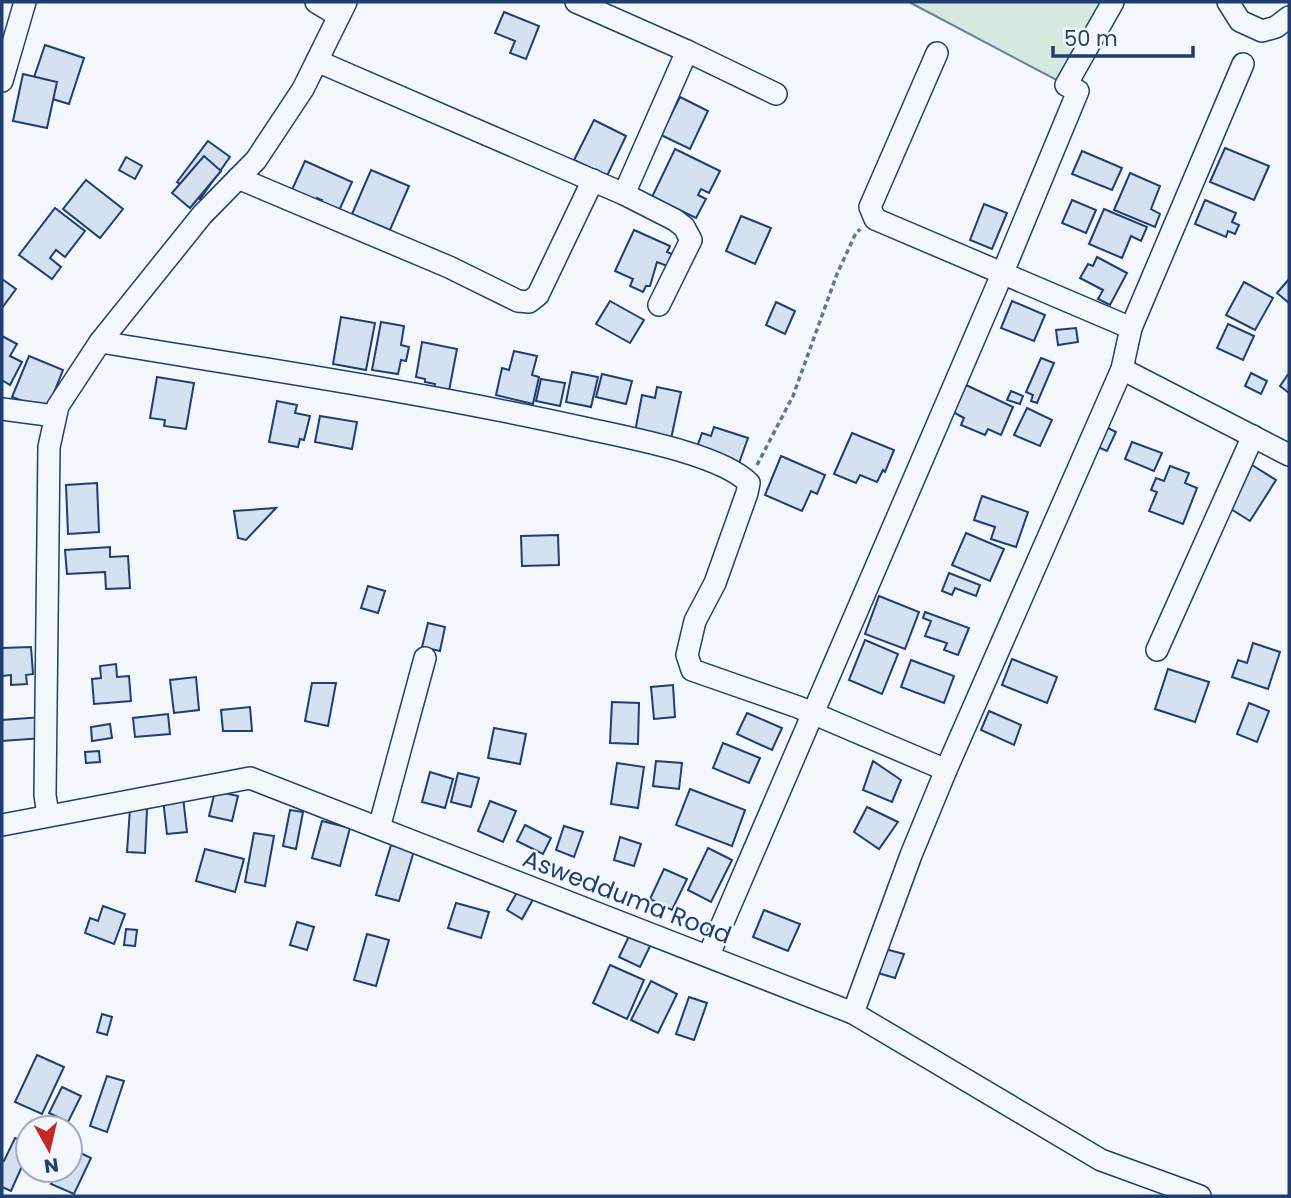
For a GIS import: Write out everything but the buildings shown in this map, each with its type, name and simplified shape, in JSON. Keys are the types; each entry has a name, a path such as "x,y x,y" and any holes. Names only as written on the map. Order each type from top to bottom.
{"street":[{"path":"2,81 25,2"},
{"path":"48,815 45,795 49,447 58,405 100,342 202,215 256,160 303,89 342,9 316,2"},
{"path":"576,2 776,94"},
{"path":"711,950 1003,272 1078,91 1066,85 1113,2"},
{"path":"1228,2 1240,20 1262,32 1276,27 1289,17"},
{"path":"624,194 687,51"},
{"path":"937,53 870,207 875,219 1131,328"},
{"path":"317,61 593,180 675,220 684,227 691,240 659,304"},
{"path":"853,1013 911,855 1122,369 1131,328 1243,64"},
{"path":"238,178 449,267 518,301 529,302 538,295 593,180"},
{"path":"100,342 494,408 653,443 736,471 748,483 747,493 715,583 695,621 687,655 692,670 813,714 946,770"},
{"path":"1122,369 1289,455"},
{"path":"2,409 55,415"},
{"path":"1157,650 1253,436"},
{"path":"379,828 425,658"},
{"name":"Aswedduma Road","path":"2,825 250,778 853,1013 1101,1160 1200,1196"}],"path":[{"path":"748,483 793,396 846,254 855,235 873,215"}],"shaded area":[{"path":"909,2 1114,2 1066,85"}]}
